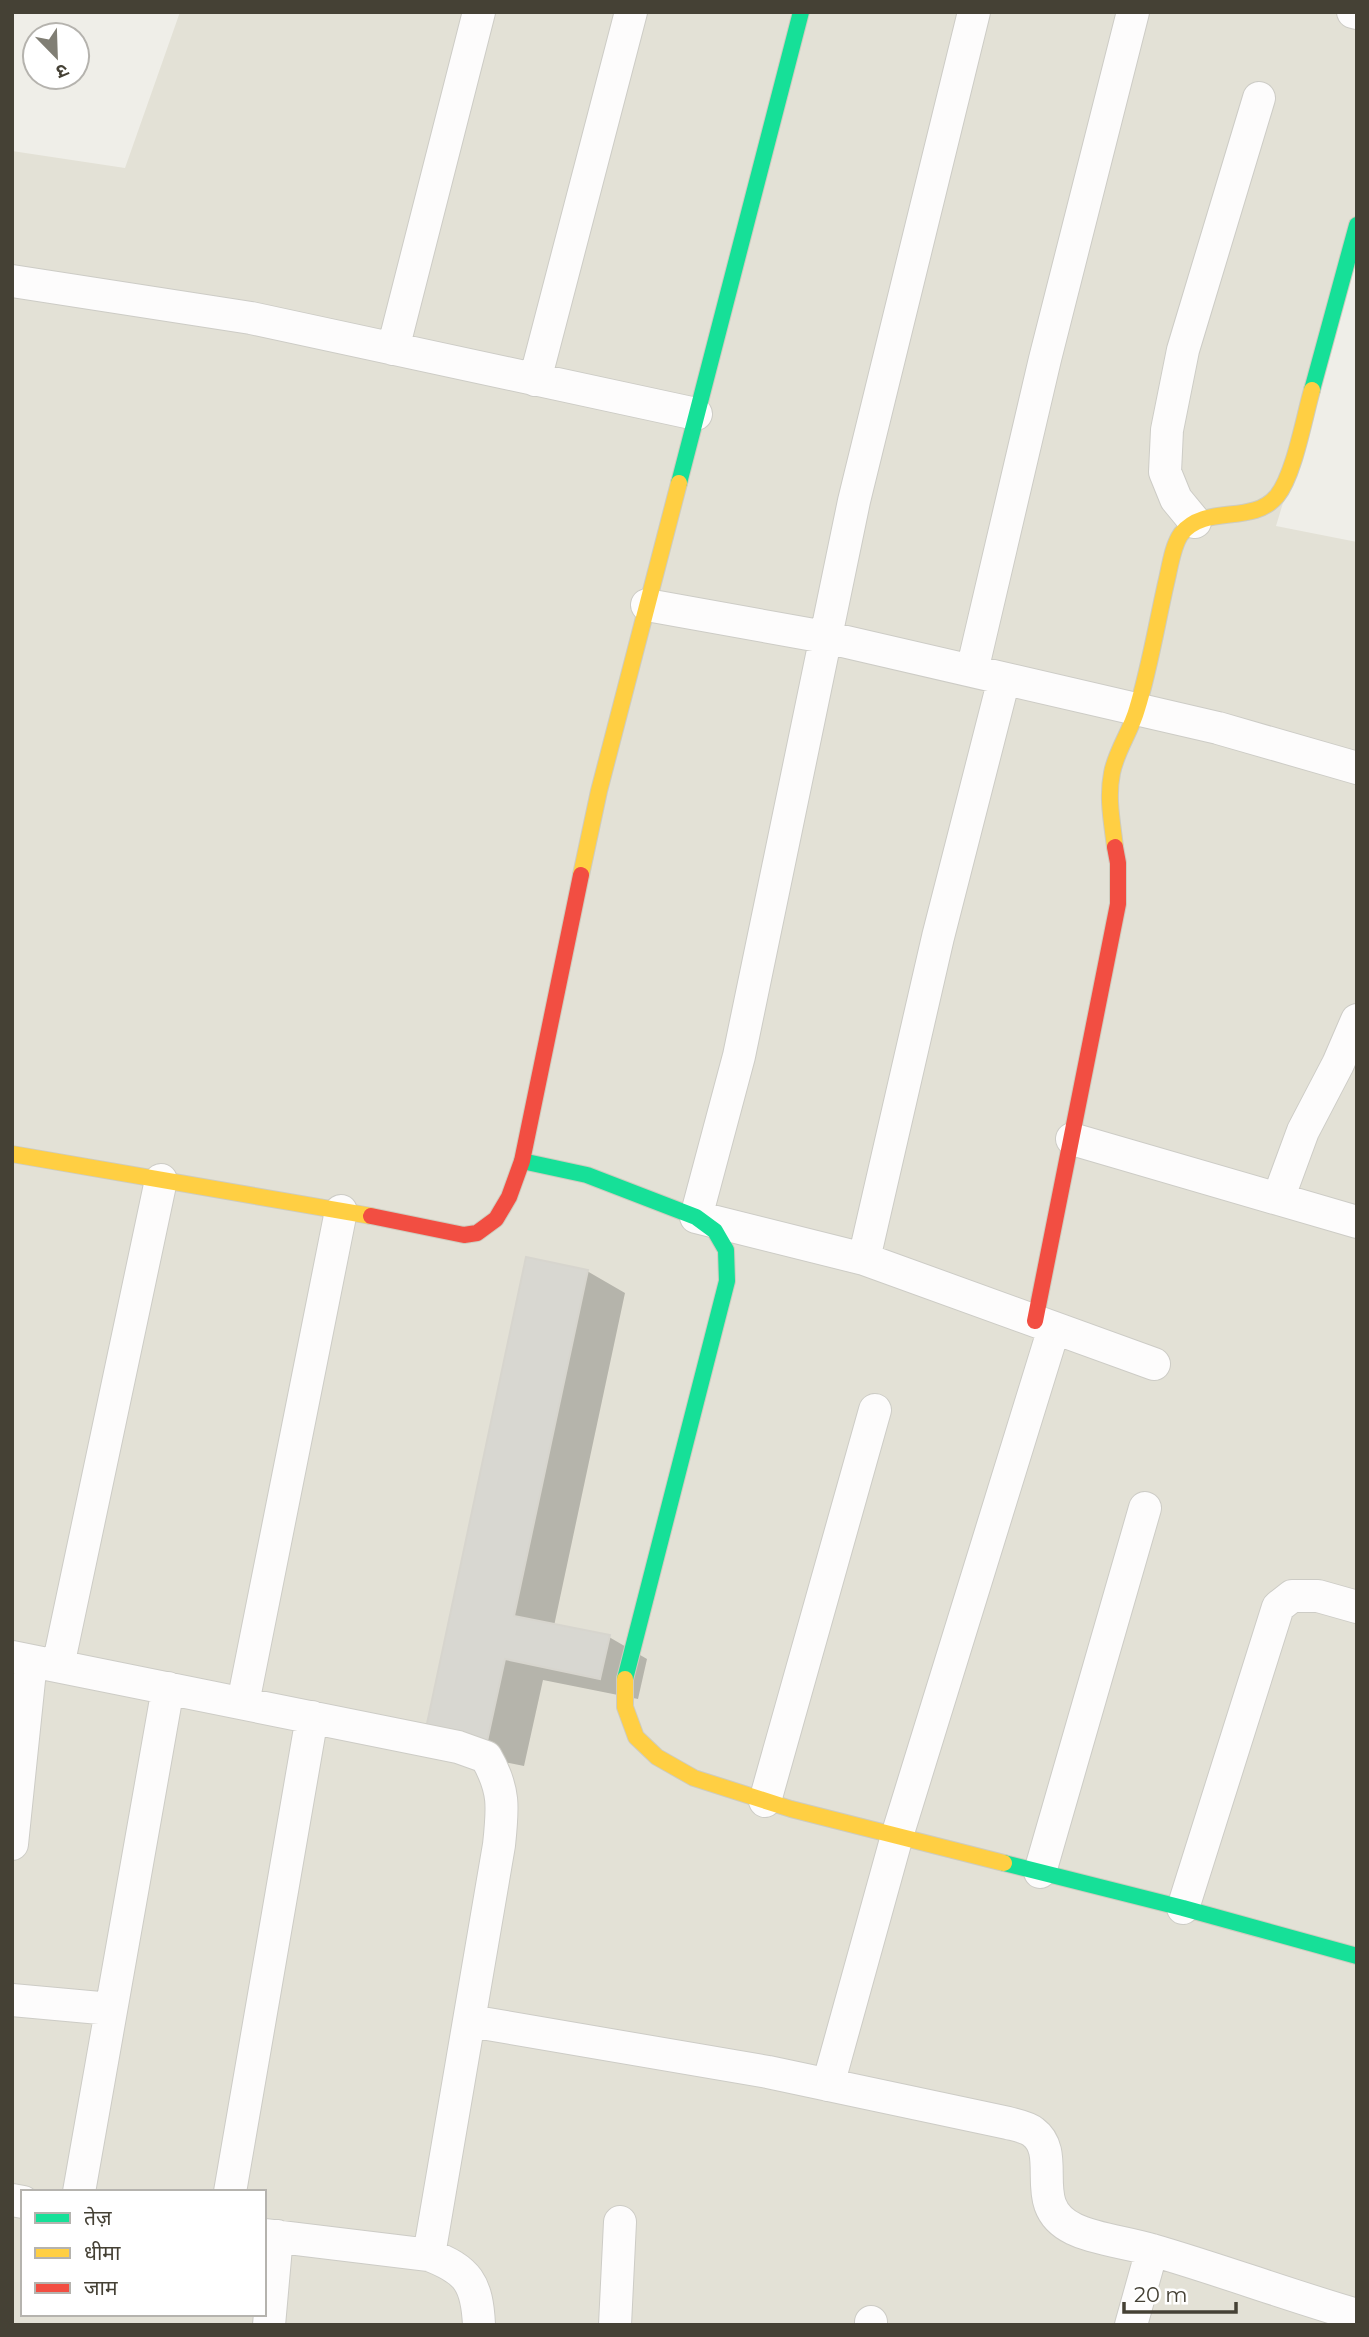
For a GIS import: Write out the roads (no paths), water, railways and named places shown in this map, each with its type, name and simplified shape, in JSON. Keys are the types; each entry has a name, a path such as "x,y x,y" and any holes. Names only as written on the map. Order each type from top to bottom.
{"street":[{"path":"393,349 479,12"},
{"path":"535,380 631,12"},
{"path":"12,1154 465,1235 488,1229 504,1208 522,1161 599,791 801,12"},
{"path":"696,1217 739,1056 853,501 974,12"},
{"path":"972,671 1045,359 1133,12"},
{"path":"1195,522 1176,499 1166,472 1167,430 1183,350 1259,97"},
{"path":"828,2085 1045,1324 1072,1139 1118,904 1118,863 1108,799 1112,770 1137,710 1170,564 1180,535 1195,522 1222,514 1241,514 1260,509 1277,496 1290,470 1357,225"},
{"path":"12,281 251,318 696,414"},
{"path":"647,605 825,637 1218,728 1357,768"},
{"path":"864,1259 938,937 1004,679"},
{"path":"1278,1199 1303,1131 1338,1064 1357,1020"},
{"path":"1072,1139 1357,1222"},
{"path":"522,1161 587,1175 696,1217 864,1259 1154,1364"},
{"path":"12,1844 34,1661 160,1180"},
{"path":"243,1703 341,1211"},
{"path":"696,1217 715,1231 726,1250 727,1281 625,1675 625,1707 636,1737 657,1757 694,1778 765,1801 1357,1956"},
{"path":"765,1801 875,1410"},
{"path":"1040,1872 1145,1508"},
{"path":"1183,1909 1278,1607 1292,1596 1318,1596 1357,1607"},
{"path":"34,1661 458,1747 486,1757 499,1780 503,1811 429,2255"},
{"path":"79,2190 168,1688"},
{"path":"230,2190 312,1717"},
{"path":"12,2000 111,2009"},
{"path":"470,2021 768,2072 1008,2123 1034,2132 1044,2148 1048,2172 1046,2194 1056,2217 1074,2230 1152,2250 1357,2315"},
{"path":"615,2325 620,2222"},
{"path":"269,2325 270,2235 429,2255 454,2265 470,2281 478,2308 479,2325"},
{"path":"1131,2325 1152,2250"}]}
